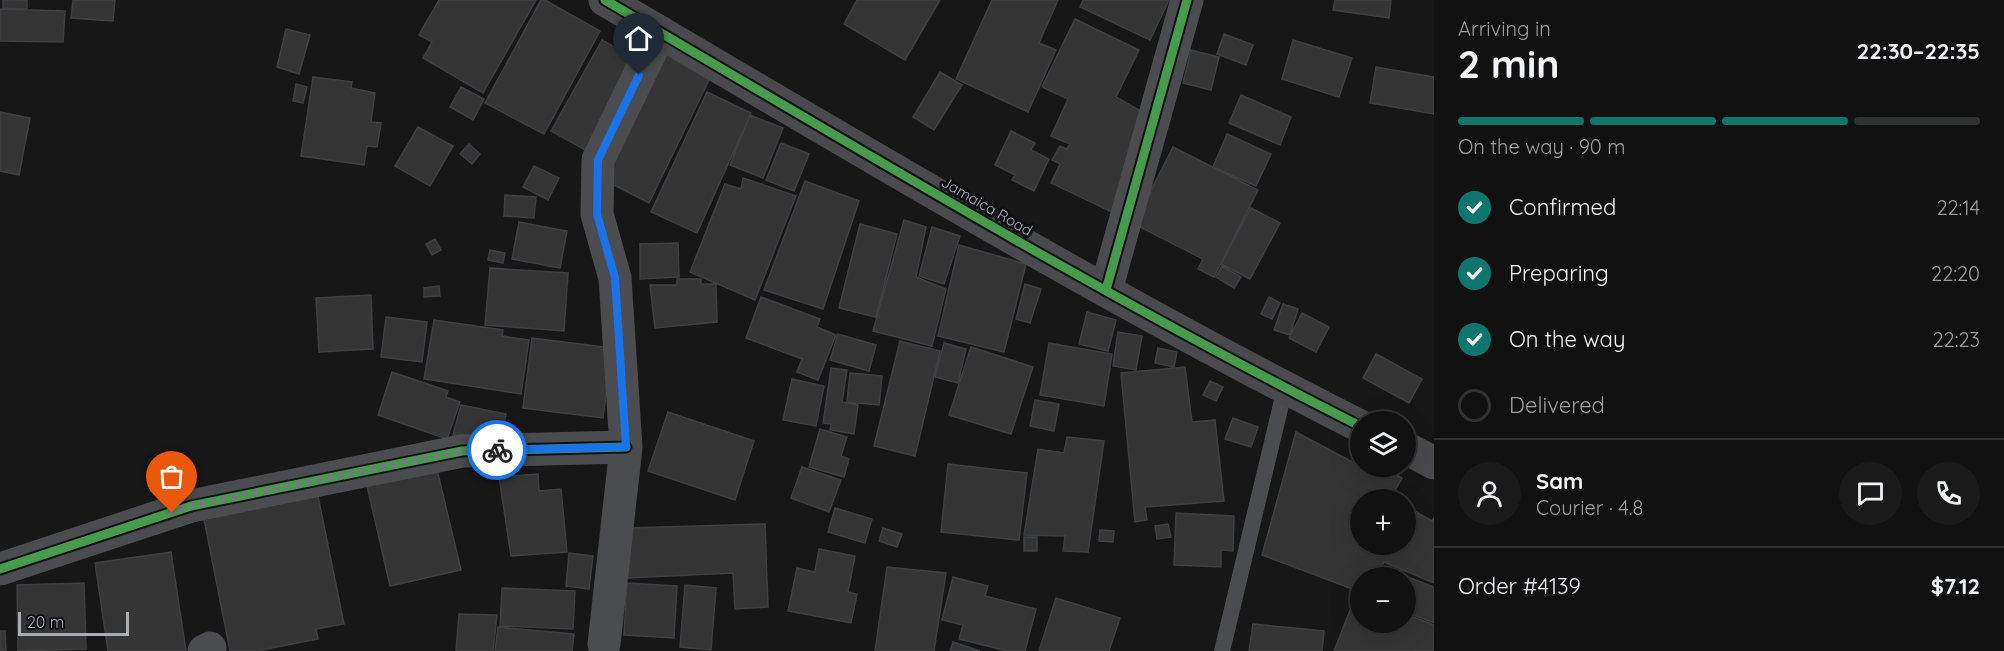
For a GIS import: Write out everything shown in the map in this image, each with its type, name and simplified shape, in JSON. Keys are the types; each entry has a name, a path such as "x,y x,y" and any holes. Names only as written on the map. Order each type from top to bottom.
{"street":[{"name":"Jamaica Road","path":"605,0 1035,251 1285,388 1350,421"},
{"path":"1106,290 1187,0"},
{"path":"603,644 626,447 615,278 597,214 598,160 660,32"},
{"path":"0,570 191,506 462,451 626,447"},
{"path":"1416,453 1434,463"}],"lane":[{"path":"1222,651 1285,388"}],"building":[{"path":"3,0 27,0 27,9 3,8"},
{"path":"73,0 115,0 113,21 71,18"},
{"path":"439,0 536,0 483,93 423,58 432,42 419,35"},
{"path":"541,0 545,0 600,31 544,134 485,103"},
{"path":"857,0 940,0 905,60 844,24"},
{"path":"992,0 1058,0 1039,43 1056,50 1028,112 956,79"},
{"path":"1083,0 1169,0 1150,40 1080,7"},
{"path":"1335,0 1391,0 1389,18 1333,10"},
{"path":"0,9 65,11 63,42 0,41"},
{"path":"1075,19 1139,50 1116,97 1146,114 1116,214 1051,183 1060,164 1052,160 1060,146 1067,149 1070,144 1051,136 1068,99 1042,87"},
{"path":"286,29 310,35 299,74 277,67"},
{"path":"1224,34 1253,45 1246,65 1217,54"},
{"path":"602,40 639,61 589,152 551,131"},
{"path":"1293,40 1352,58 1339,97 1282,79"},
{"path":"1191,50 1219,57 1211,90 1183,83"},
{"path":"662,52 713,72 649,203 604,180"},
{"path":"1376,67 1434,77 1434,114 1370,103"},
{"path":"940,72 962,85 934,130 913,117"},
{"path":"313,77 352,82 351,88 375,93 371,122 381,123 377,147 367,146 364,165 301,156"},
{"path":"296,84 307,87 303,103 293,101"},
{"path":"461,87 484,99 473,120 450,107"},
{"path":"707,92 751,113 697,233 651,212"},
{"path":"1241,95 1291,117 1280,145 1229,123"},
{"path":"0,112 30,118 19,175 0,171"},
{"path":"750,115 783,128 763,178 730,165"},
{"path":"418,127 453,146 430,186 395,166"},
{"path":"1011,131 1035,143 1031,150 1049,159 1034,191 1012,180 1015,175 995,165"},
{"path":"1227,134 1271,154 1256,186 1213,167"},
{"path":"781,143 809,154 794,191 766,180"},
{"path":"469,144 480,154 472,164 460,154"},
{"path":"1173,147 1258,190 1214,277 1198,269 1203,259 1134,224"},
{"path":"534,166 559,178 548,200 523,187"},
{"path":"743,178 796,196 755,300 690,272 725,184 741,189"},
{"path":"805,181 859,201 823,309 764,290"},
{"path":"505,195 536,197 534,218 504,216"},
{"path":"1251,208 1280,223 1250,279 1221,264"},
{"path":"904,220 926,227 916,277 946,289 932,346 873,331"},
{"path":"519,222 567,231 560,268 512,259"},
{"path":"860,224 897,234 876,317 839,308"},
{"path":"932,227 960,236 944,284 919,276"},
{"path":"435,239 441,250 432,255 426,244"},
{"path":"678,243 679,277 640,279 640,244"},
{"path":"959,245 1026,264 1004,352 938,336"},
{"path":"490,250 505,253 503,263 488,260"},
{"path":"1222,266 1241,277 1234,288 1216,277"},
{"path":"490,268 568,273 564,331 485,325"},
{"path":"677,279 701,279 701,284 716,284 717,322 655,328 650,285 677,285"},
{"path":"1025,284 1041,289 1030,323 1016,319"},
{"path":"439,286 440,296 424,297 424,288"},
{"path":"371,295 373,349 319,352 316,298"},
{"path":"761,297 820,319 817,327 836,335 818,380 797,372 802,359 746,338"},
{"path":"1269,297 1280,303 1272,319 1261,314"},
{"path":"1283,304 1298,309 1290,335 1274,330"},
{"path":"1087,312 1116,320 1108,351 1079,344"},
{"path":"1302,313 1329,327 1316,352 1289,338"},
{"path":"386,317 427,322 422,362 381,357"},
{"path":"434,320 503,330 502,336 529,340 521,394 424,379"},
{"path":"1118,332 1142,336 1136,370 1113,366"},
{"path":"838,334 876,345 869,371 830,360"},
{"path":"532,338 612,348 603,418 523,408"},
{"path":"900,341 940,351 915,456 874,446"},
{"path":"944,343 966,349 958,383 935,377"},
{"path":"1049,343 1112,354 1104,406 1040,395"},
{"path":"971,347 1033,367 1011,434 949,415"},
{"path":"1158,348 1177,352 1174,367 1155,363"},
{"path":"1376,354 1422,379 1409,403 1363,378"},
{"path":"1185,367 1192,422 1215,420 1224,501 1145,507 1147,520 1135,522 1121,373"},
{"path":"831,368 847,370 842,402 858,405 854,434 830,430 831,424 823,423"},
{"path":"392,372 448,391 446,397 460,402 447,439 378,415"},
{"path":"850,373 882,376 879,405 847,402"},
{"path":"792,379 824,386 816,426 783,420"},
{"path":"1210,381 1223,387 1216,401 1203,395"},
{"path":"1035,400 1059,404 1054,431 1030,426"},
{"path":"461,405 506,414 500,444 453,435"},
{"path":"668,412 754,441 735,500 648,471"},
{"path":"1233,418 1258,427 1251,447 1225,439"},
{"path":"820,429 847,437 841,456 849,459 844,477 809,467"},
{"path":"1296,432 1350,461 1350,477 1402,478 1396,489 1350,489 1350,555 1416,555 1416,512 1432,521 1434,518 1434,583 1416,575 1416,567 1396,567 1384,562 1381,567 1350,567 1350,588 1262,555"},
{"path":"1067,437 1104,441 1088,552 1063,551 1065,536 1024,535 1038,449 1064,453"},
{"path":"435,461 461,570 390,586 365,477"},
{"path":"948,464 1027,473 1019,540 941,532"},
{"path":"802,467 841,480 829,512 791,498"},
{"path":"538,474 539,491 561,489 567,552 511,556 499,477"},
{"path":"318,496 344,624 316,629 318,639 257,651 230,651 204,519"},
{"path":"835,508 872,519 865,543 828,532"},
{"path":"1176,513 1234,516 1233,551 1221,550 1221,567 1174,565"},
{"path":"765,524 768,607 735,609 733,573 628,578 626,528"},
{"path":"1168,524 1171,537 1157,539 1155,526"},
{"path":"883,528 902,534 897,547 879,541"},
{"path":"1100,530 1114,531 1113,542 1099,541"},
{"path":"1024,537 1037,537 1037,551 1024,551"},
{"path":"819,549 855,556 848,592 857,594 851,623 788,611 797,568 815,572"},
{"path":"171,552 186,651 108,651 95,563"},
{"path":"569,553 593,556 589,589 566,586"},
{"path":"887,567 946,573 934,651 875,651"},
{"path":"953,577 988,586 985,596 1036,609 1025,651 1007,651 959,639 963,625 942,620"},
{"path":"1416,580 1434,587 1434,623 1416,616"},
{"path":"84,583 86,649 18,651 17,585"},
{"path":"627,583 677,586 674,638 624,635"},
{"path":"685,585 716,588 711,650 680,647"},
{"path":"502,588 575,591 573,629 500,626"},
{"path":"1056,598 1120,618 1109,651 1039,651"},
{"path":"1350,610 1350,633 1416,633 1416,618 1434,625 1434,651 1334,651"},
{"path":"459,614 497,615 493,651 456,651"},
{"path":"1253,624 1324,631 1322,651 1249,651"},
{"path":"498,627 574,634 572,651 495,651"},
{"path":"0,631 5,631 6,651 0,651"},
{"path":"953,642 980,651 950,651"}],"cycle path":[{"path":"605,0 1073,273 1350,421"},
{"path":"1106,290 1187,0"},
{"path":"0,569 191,506 462,451 626,447"}],"way so far":[{"path":"172,513 191,506 462,451 497,450"}],"route":[{"path":"497,450 626,447 615,278 597,214 598,160 639,75"}]}
